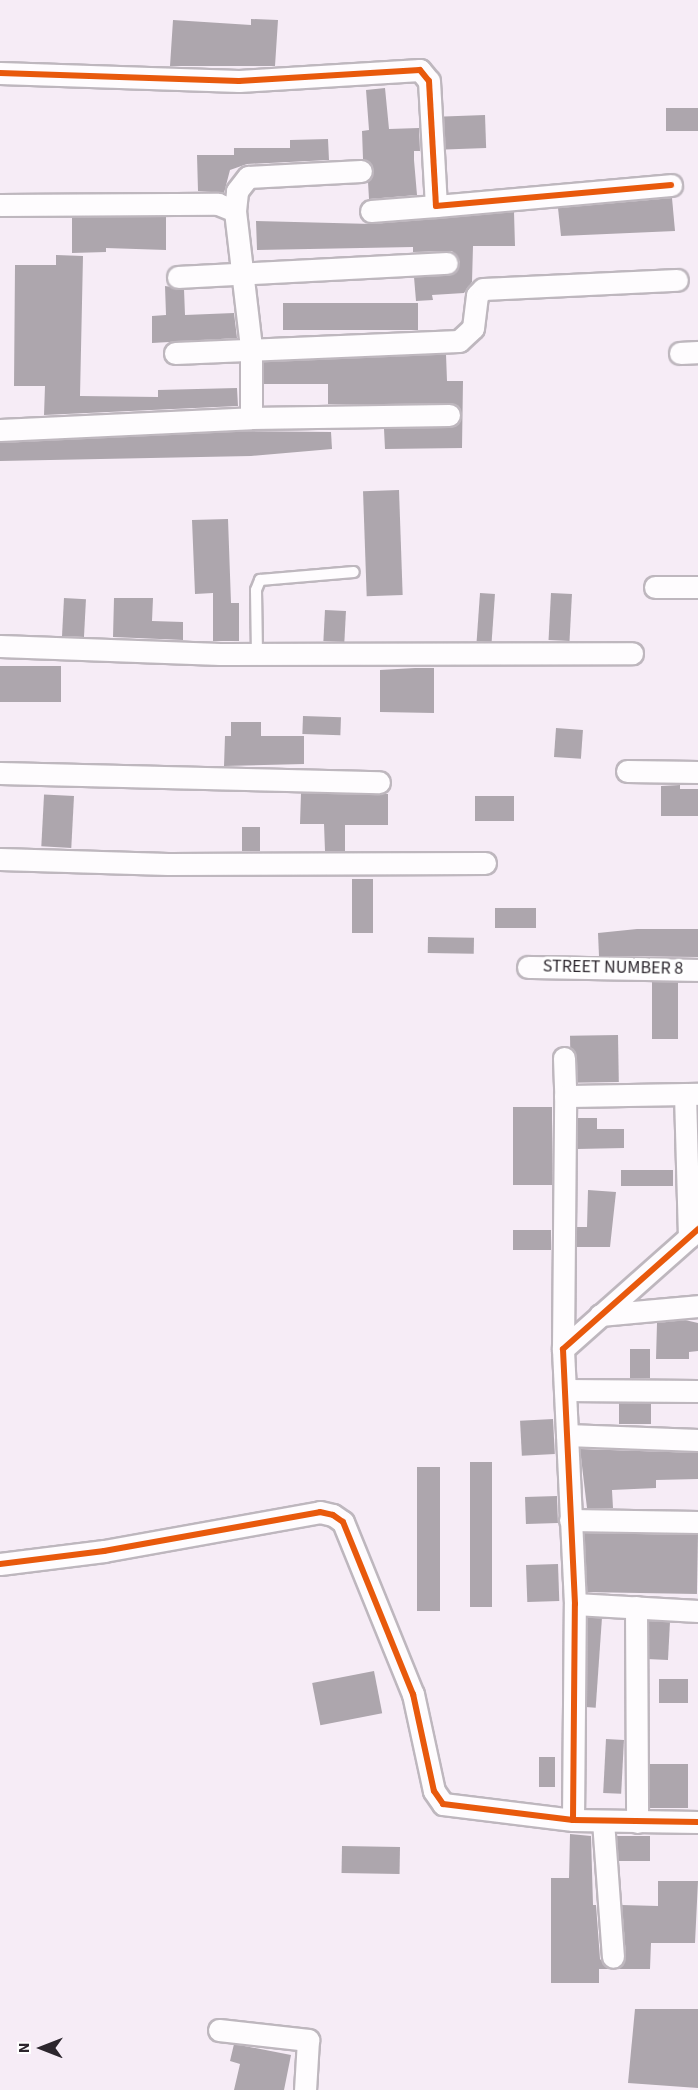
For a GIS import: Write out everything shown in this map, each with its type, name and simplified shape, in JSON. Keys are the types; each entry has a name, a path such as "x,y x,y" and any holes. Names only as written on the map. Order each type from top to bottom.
{"street":[{"path":"0,73 239,81 420,70 429,81 436,206"},
{"path":"251,418 251,347 235,211 237,191 249,177 361,171"},
{"path":"371,211 671,185"},
{"path":"0,205 218,204 235,211"},
{"path":"178,277 447,263"},
{"path":"175,353 251,347 459,341 473,328 477,295 483,289 677,280"},
{"path":"0,430 251,418 449,415"},
{"path":"655,587 698,587"},
{"path":"0,646 257,654 632,653"},
{"path":"627,771 698,772"},
{"path":"0,772 379,782"},
{"path":"0,859 168,864 485,863"},
{"name":"STREET NUMBER 8","path":"528,967 698,970"},
{"path":"564,1058 563,1349 575,1604 573,1820"},
{"path":"563,1349 693,1233 692,1094 565,1096"},
{"path":"600,1315 698,1306"},
{"path":"565,1390 698,1390"},
{"path":"567,1436 698,1440"},
{"path":"0,1564 104,1551 320,1512 333,1515 343,1522 413,1694 434,1791 443,1804 573,1820 698,1822 698,1814"},
{"path":"570,1520 698,1522"},
{"path":"575,1604 698,1611"},
{"path":"636,1607 637,1822"},
{"path":"603,1821 613,1957"},
{"path":"219,2030 308,2040 306,2090"}],"lane":[{"path":"257,654 256,590 260,580 354,572"}],"building":[{"path":"251,19 278,20 275,66 170,66 173,20 251,25"},
{"path":"385,88 389,129 419,128 420,151 414,151 417,195 369,199 368,182 374,171 363,159 362,131 369,130 366,90"},
{"path":"666,108 698,108 698,131 666,131"},
{"path":"485,115 486,148 445,149 444,116"},
{"path":"328,139 329,160 247,164 230,170 224,193 198,191 197,155 234,155 234,148 290,148 290,140"},
{"path":"672,198 675,231 561,236 558,208"},
{"path":"514,212 515,246 473,246 472,282 464,293 432,295 433,300 416,301 414,277 454,273 460,262 452,251 413,252 413,247 257,250 256,221 372,224"},
{"path":"72,217 166,217 166,250 106,248 106,252 72,253"},
{"path":"56,255 83,256 80,396 158,397 158,390 237,388 238,406 44,415 45,386 14,386 15,265 56,265"},
{"path":"165,286 184,289 185,315 234,313 237,338 152,343 152,316 166,315"},
{"path":"283,303 418,303 418,330 283,330"},
{"path":"446,354 447,381 463,381 462,448 385,449 384,429 456,426 462,414 455,404 328,404 328,384 264,384 264,362"},
{"path":"238,431 331,432 332,449 251,456 0,461 0,443"},
{"path":"399,490 403,595 367,596 363,491"},
{"path":"228,519 231,603 239,603 239,641 213,641 213,593 195,594 192,520"},
{"path":"480,593 495,594 492,642 477,641"},
{"path":"551,593 572,594 570,641 549,640"},
{"path":"64,598 86,599 84,637 62,636"},
{"path":"114,598 153,598 152,621 183,622 183,640 113,637"},
{"path":"325,610 346,611 344,642 323,641"},
{"path":"0,666 61,666 61,702 0,702"},
{"path":"434,668 434,713 380,712 380,670"},
{"path":"303,716 341,717 340,735 302,734"},
{"path":"231,722 261,722 261,736 304,736 304,764 224,766 225,736 231,736"},
{"path":"556,728 583,730 581,759 554,757"},
{"path":"680,785 680,789 698,789 698,816 661,816 661,786"},
{"path":"301,793 388,794 388,825 345,825 345,851 325,851 324,824 300,824"},
{"path":"44,794 74,796 71,848 41,846"},
{"path":"475,796 514,796 514,821 475,821"},
{"path":"242,827 260,827 260,851 242,851"},
{"path":"352,879 373,879 373,933 352,933"},
{"path":"495,908 536,908 536,928 495,928"},
{"path":"637,929 698,929 698,957 599,956 598,933"},
{"path":"428,937 474,938 474,954 428,953"},
{"path":"652,982 678,982 678,1039 652,1039"},
{"path":"618,1035 619,1082 571,1083 570,1036"},
{"path":"513,1107 552,1107 552,1185 513,1185"},
{"path":"578,1118 597,1118 597,1129 624,1129 624,1148 577,1149"},
{"path":"621,1170 673,1170 673,1186 621,1186"},
{"path":"588,1190 616,1192 610,1247 577,1247 577,1227 587,1227"},
{"path":"513,1230 551,1230 551,1250 513,1250"},
{"path":"685,1320 698,1323 698,1351 689,1352 689,1359 656,1359 657,1323"},
{"path":"630,1349 650,1349 650,1378 630,1378"},
{"path":"619,1403 651,1403 651,1424 619,1424"},
{"path":"553,1419 555,1454 522,1456 520,1421"},
{"path":"580,1449 698,1453 698,1479 656,1480 656,1488 612,1490 613,1508 587,1508"},
{"path":"470,1462 492,1462 492,1607 470,1607"},
{"path":"417,1467 440,1467 440,1611 417,1611"},
{"path":"557,1496 558,1523 526,1524 525,1497"},
{"path":"584,1533 698,1535 697,1594 583,1592"},
{"path":"558,1564 559,1601 527,1602 526,1565"},
{"path":"588,1617 602,1618 596,1708 582,1707"},
{"path":"649,1621 670,1622 668,1660 647,1659"},
{"path":"374,1671 382,1713 320,1725 312,1683"},
{"path":"659,1679 688,1679 688,1703 659,1703"},
{"path":"606,1739 624,1740 621,1794 603,1793"},
{"path":"539,1757 555,1757 555,1787 539,1787"},
{"path":"649,1764 688,1764 688,1808 649,1808"},
{"path":"570,1834 591,1836 593,1905 596,1905 600,1959 609,1969 599,1969 599,1983 551,1983 551,1878 569,1878"},
{"path":"617,1836 650,1836 650,1861 617,1861"},
{"path":"342,1846 400,1847 400,1874 342,1873"},
{"path":"658,1881 698,1881 695,1943 651,1943 650,1969 617,1969 626,1957 622,1905 658,1906"},
{"path":"635,2009 698,2009 698,2088 628,2083"},
{"path":"234,2044 291,2055 284,2090 234,2090 240,2064 230,2061"}],"cycle path":[{"path":"0,73 239,81 420,70 429,81 436,206 671,185"},
{"path":"573,1820 575,1604 563,1349 698,1229"},
{"path":"0,1564 104,1551 320,1512 333,1515 343,1522 413,1694 434,1791 443,1804 573,1820 698,1822"}]}
